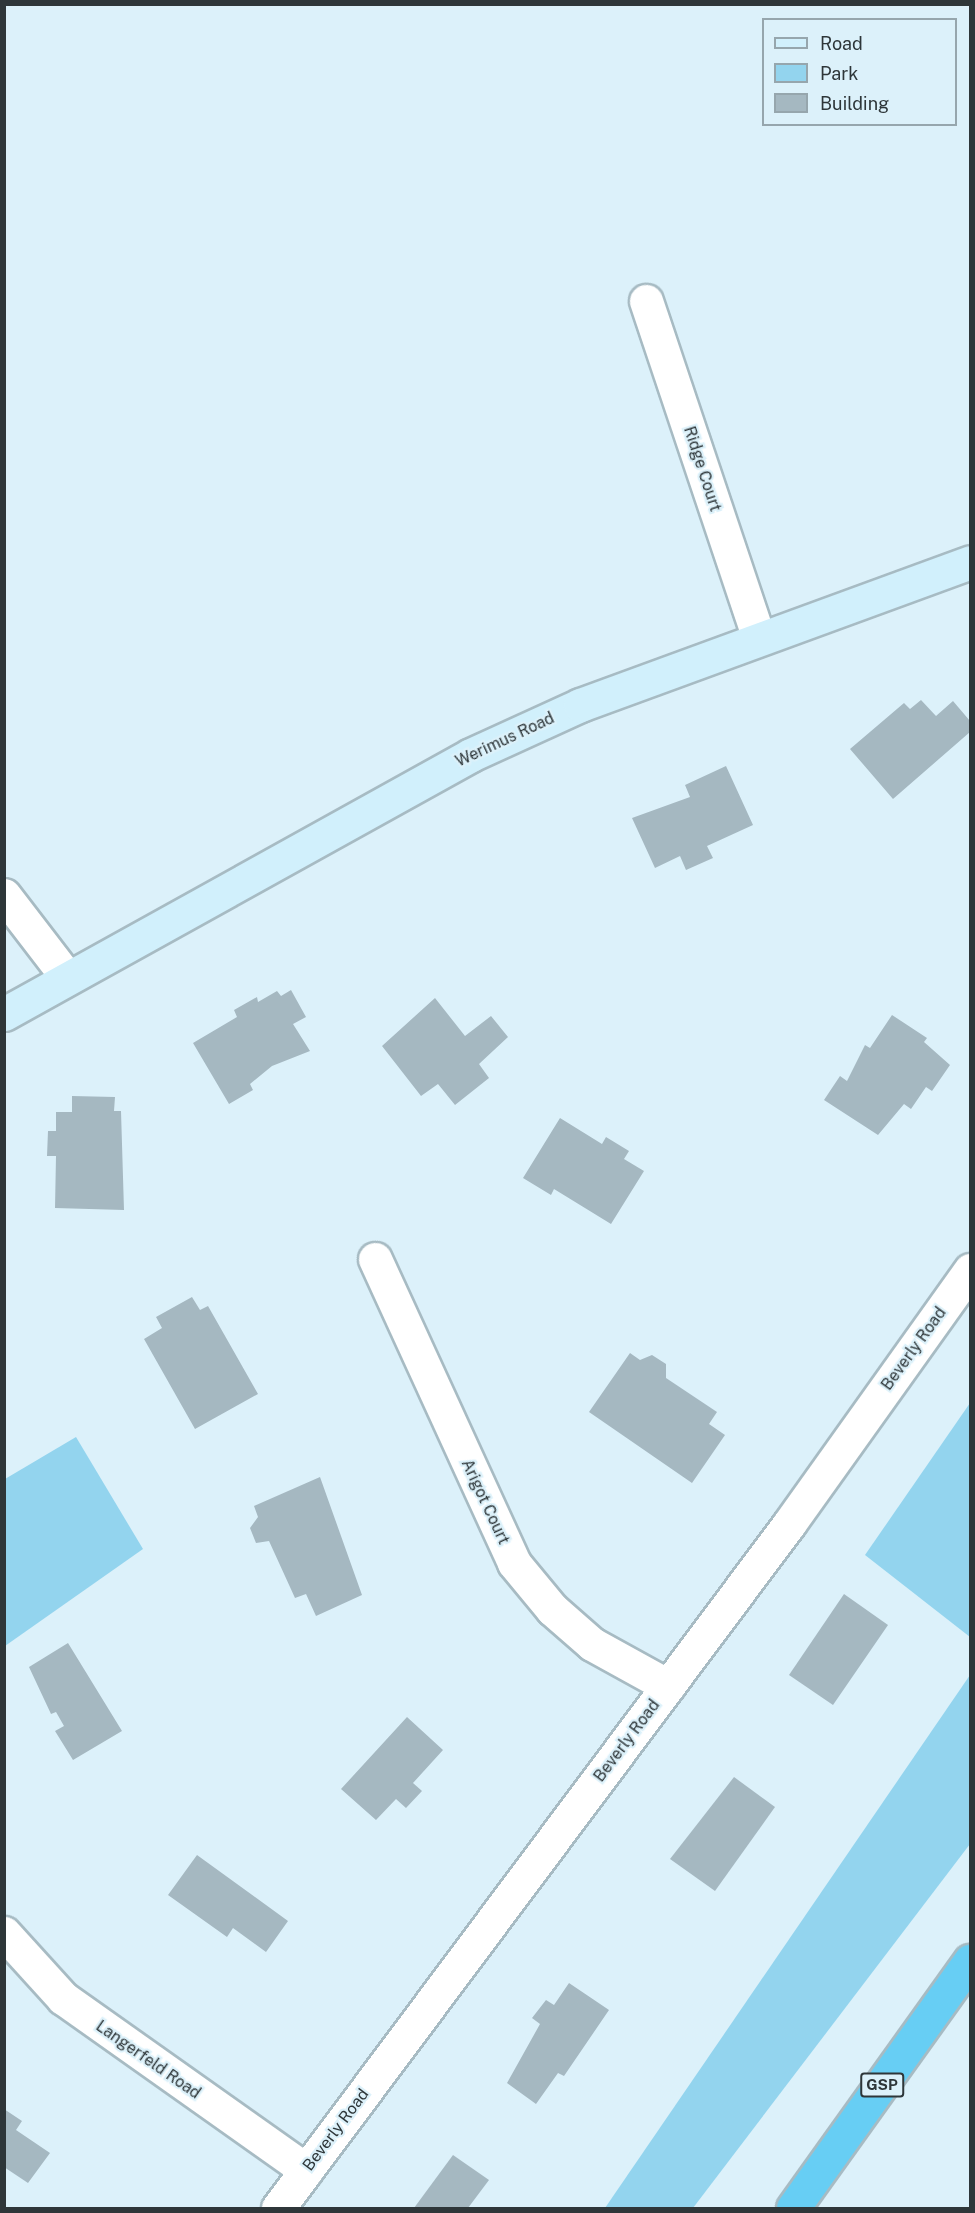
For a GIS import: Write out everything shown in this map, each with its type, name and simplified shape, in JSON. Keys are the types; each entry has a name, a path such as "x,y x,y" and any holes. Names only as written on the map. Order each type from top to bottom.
{"highway":[{"name":"GSP","path":"793,2208 970,1961"}],"main road":[{"name":"Werimus Road","path":"4,1014 67,977 471,755 580,705 970,562"}],"street":[{"name":"Ridge Court","path":"646,301 759,638"},
{"path":"4,895 67,977"},
{"name":"Arigot Court","path":"375,1259 514,1563 552,1609 592,1644 668,1686"},
{"name":"Beverly Road","path":"278,2208 668,1686 970,1270"},
{"name":"Langerfeld Road","path":"4,1933 63,1998 306,2170"}],"green space":[{"path":"970,1403 970,1637 865,1555"},
{"path":"76,1437 143,1549 5,1646 5,1479"},
{"path":"970,1675 970,1844 693,2208 605,2208"}],"building":[{"path":"921,700 936,716 953,701 970,721 970,732 893,799 850,749 904,703 910,709"},
{"path":"726,766 753,825 707,846 713,858 686,870 680,856 655,868 632,818 690,797 685,785"},
{"path":"291,990 306,1017 293,1024 310,1051 272,1066 250,1084 253,1090 229,1104 193,1043 237,1017 234,1010 257,997 258,1002 277,991 281,996"},
{"path":"435,998 465,1036 491,1016 508,1037 479,1064 489,1078 455,1105 438,1084 421,1096 382,1046"},
{"path":"892,1015 927,1038 924,1042 950,1065 932,1091 926,1087 911,1109 904,1104 878,1135 824,1100 840,1076 847,1081 865,1045 870,1048"},
{"path":"72,1096 115,1097 114,1111 121,1111 124,1210 55,1208 56,1156 47,1156 48,1131 56,1131 56,1112 72,1112"},
{"path":"560,1118 602,1144 606,1137 629,1151 624,1159 644,1171 611,1224 554,1189 551,1195 523,1178"},
{"path":"192,1297 200,1310 208,1306 258,1394 195,1429 144,1339 162,1328 156,1317"},
{"path":"630,1353 640,1360 652,1355 666,1364 666,1378 717,1412 709,1424 725,1435 692,1483 589,1412"},
{"path":"320,1477 362,1595 316,1616 306,1594 295,1598 269,1541 256,1543 250,1528 258,1517 254,1506"},
{"path":"844,1594 888,1625 833,1705 789,1675"},
{"path":"68,1643 122,1731 73,1760 55,1731 64,1726 56,1712 51,1714 29,1667"},
{"path":"407,1717 443,1750 413,1783 422,1791 406,1808 396,1799 376,1820 341,1789"},
{"path":"734,1777 775,1807 715,1891 670,1859"},
{"path":"197,1855 288,1921 266,1952 233,1928 227,1937 168,1895"},
{"path":"569,1983 609,2010 564,2076 558,2073 536,2104 507,2083 540,2024 532,2018 546,2000 554,2005"},
{"path":"4,2109 22,2121 16,2130 50,2153 28,2183 4,2167"},
{"path":"453,2155 489,2180 468,2208 414,2208"}]}
